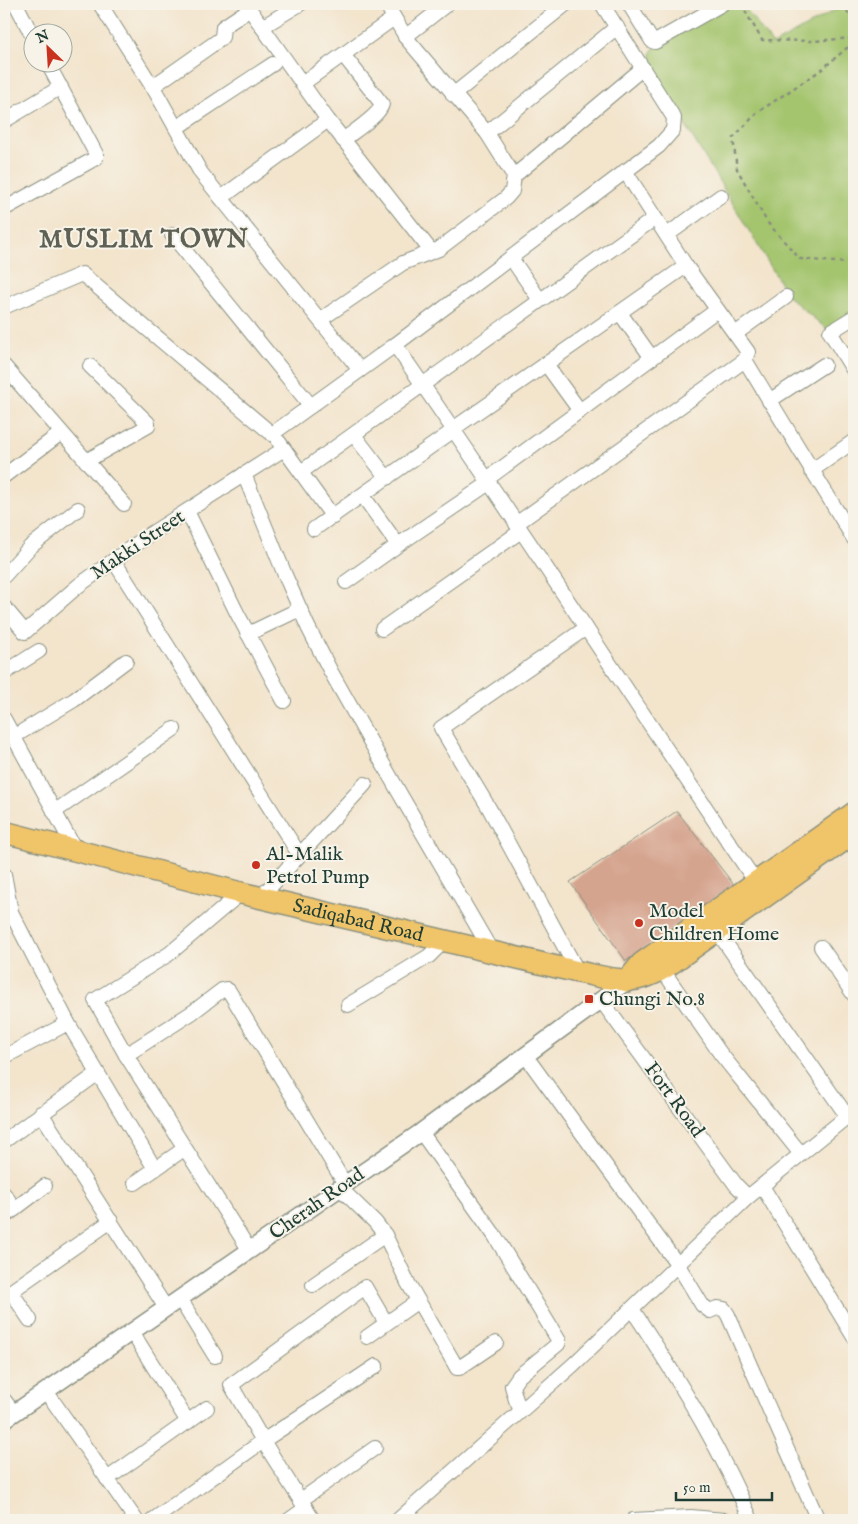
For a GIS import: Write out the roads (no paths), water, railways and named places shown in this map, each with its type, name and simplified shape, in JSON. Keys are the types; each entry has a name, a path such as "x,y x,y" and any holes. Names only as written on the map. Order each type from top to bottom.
{"main road":[{"path":"627,981 652,976 717,931 761,889 854,813"},
{"name":"Sadiqabad Road","path":"4,832 250,896 578,972 627,981"},
{"path":"627,981 642,963 854,833"}],"street":[{"path":"16,4 25,22"},
{"path":"100,4 152,87 201,173 360,370"},
{"path":"262,27 300,4"},
{"path":"320,320 403,263 439,249 512,192 514,176 487,133 405,37 386,4"},
{"path":"405,37 447,4"},
{"path":"454,94 566,4"},
{"path":"272,434 395,345 659,146 673,130 674,118 602,4"},
{"path":"629,4 652,41 655,42 722,4"},
{"path":"152,87 219,40 222,37 223,28 248,6 328,120 431,251"},
{"path":"302,84 344,56 394,18"},
{"path":"487,133 617,27"},
{"path":"343,140 382,107 382,104 344,56"},
{"path":"176,128 273,64"},
{"path":"514,176 643,68"},
{"path":"4,209 96,158 96,154 52,72"},
{"path":"4,121 60,87"},
{"path":"220,198 328,120"},
{"path":"382,629 745,360 748,352 686,266 625,171"},
{"path":"666,235 721,196"},
{"path":"301,472 655,218"},
{"path":"172,235 311,406"},
{"path":"511,258 540,300"},
{"path":"314,530 686,266"},
{"path":"4,307 82,274 272,434 332,517"},
{"path":"735,334 786,297"},
{"path":"346,582 488,481 717,310"},
{"path":"620,313 652,358"},
{"path":"854,317 830,332 854,371"},
{"path":"395,345 424,385 690,786 761,889"},
{"path":"745,360 811,471 854,538"},
{"path":"546,364 580,411"},
{"path":"770,401 824,365"},
{"path":"4,366 124,504"},
{"path":"86,461 148,426 148,423 90,366"},
{"path":"4,476 61,433"},
{"path":"354,435 387,478"},
{"path":"811,471 854,440"},
{"name":"Makki Street","path":"4,607 25,632 78,586 187,511 284,449"},
{"path":"244,474 300,609 331,672 492,952"},
{"path":"362,496 398,545"},
{"path":"4,576 30,547 78,509"},
{"path":"187,511 284,702"},
{"path":"114,561 300,854"},
{"path":"248,634 300,609"},
{"path":"578,972 489,808 441,728 586,628"},
{"path":"4,673 39,651"},
{"path":"14,737 74,700 126,661"},
{"path":"4,718 76,851"},
{"path":"54,812 174,729"},
{"path":"250,1251 126,1055 96,1000 169,954 250,896 300,854 365,784"},
{"path":"4,874 7,913 97,1074 155,1169"},
{"path":"398,1520 632,1309 748,1197 851,1114 717,931"},
{"path":"348,1005 429,956 444,941"},
{"path":"821,946 854,995"},
{"path":"662,969 720,1053 801,1154"},
{"name":"Cherah Road","path":"7,1411 46,1391 250,1251 421,1132 627,981"},
{"path":"126,1055 226,989 342,1186 385,1235 418,1302 457,1368 496,1343"},
{"name":"Fort Road","path":"601,1000 736,1185 748,1197"},
{"path":"4,1057 68,1023"},
{"path":"525,1055 678,1265 702,1305 710,1310 724,1308 818,1520"},
{"path":"4,1141 97,1074"},
{"path":"41,1113 111,1221 215,1356"},
{"path":"421,1132 495,1236 559,1341 515,1380 512,1389 521,1410"},
{"path":"135,1183 184,1149"},
{"path":"4,1194 9,1213 45,1186"},
{"path":"762,1186 854,1337"},
{"path":"30,1320 12,1295 13,1290 111,1221"},
{"path":"314,1285 385,1235"},
{"path":"307,1509 263,1441 230,1385 365,1288 386,1323"},
{"path":"367,1337 418,1302"},
{"path":"632,1309 715,1446 741,1496 751,1520"},
{"path":"132,1332 188,1422"},
{"path":"153,1520 263,1441 376,1366"},
{"path":"46,1391 136,1520"},
{"path":"107,1479 207,1408"},
{"path":"289,1520 307,1509 375,1448"},
{"path":"634,1520 691,1517 724,1520"}],"place":[{"name":"Al-Malik Petrol Pump","path":"256,865"},
{"name":"Model Children Home","path":"639,923"},
{"name":"Chungi No.8","path":"589,999"}],"district":[{"name":"MUSLIM TOWN","path":"144,240"}]}
